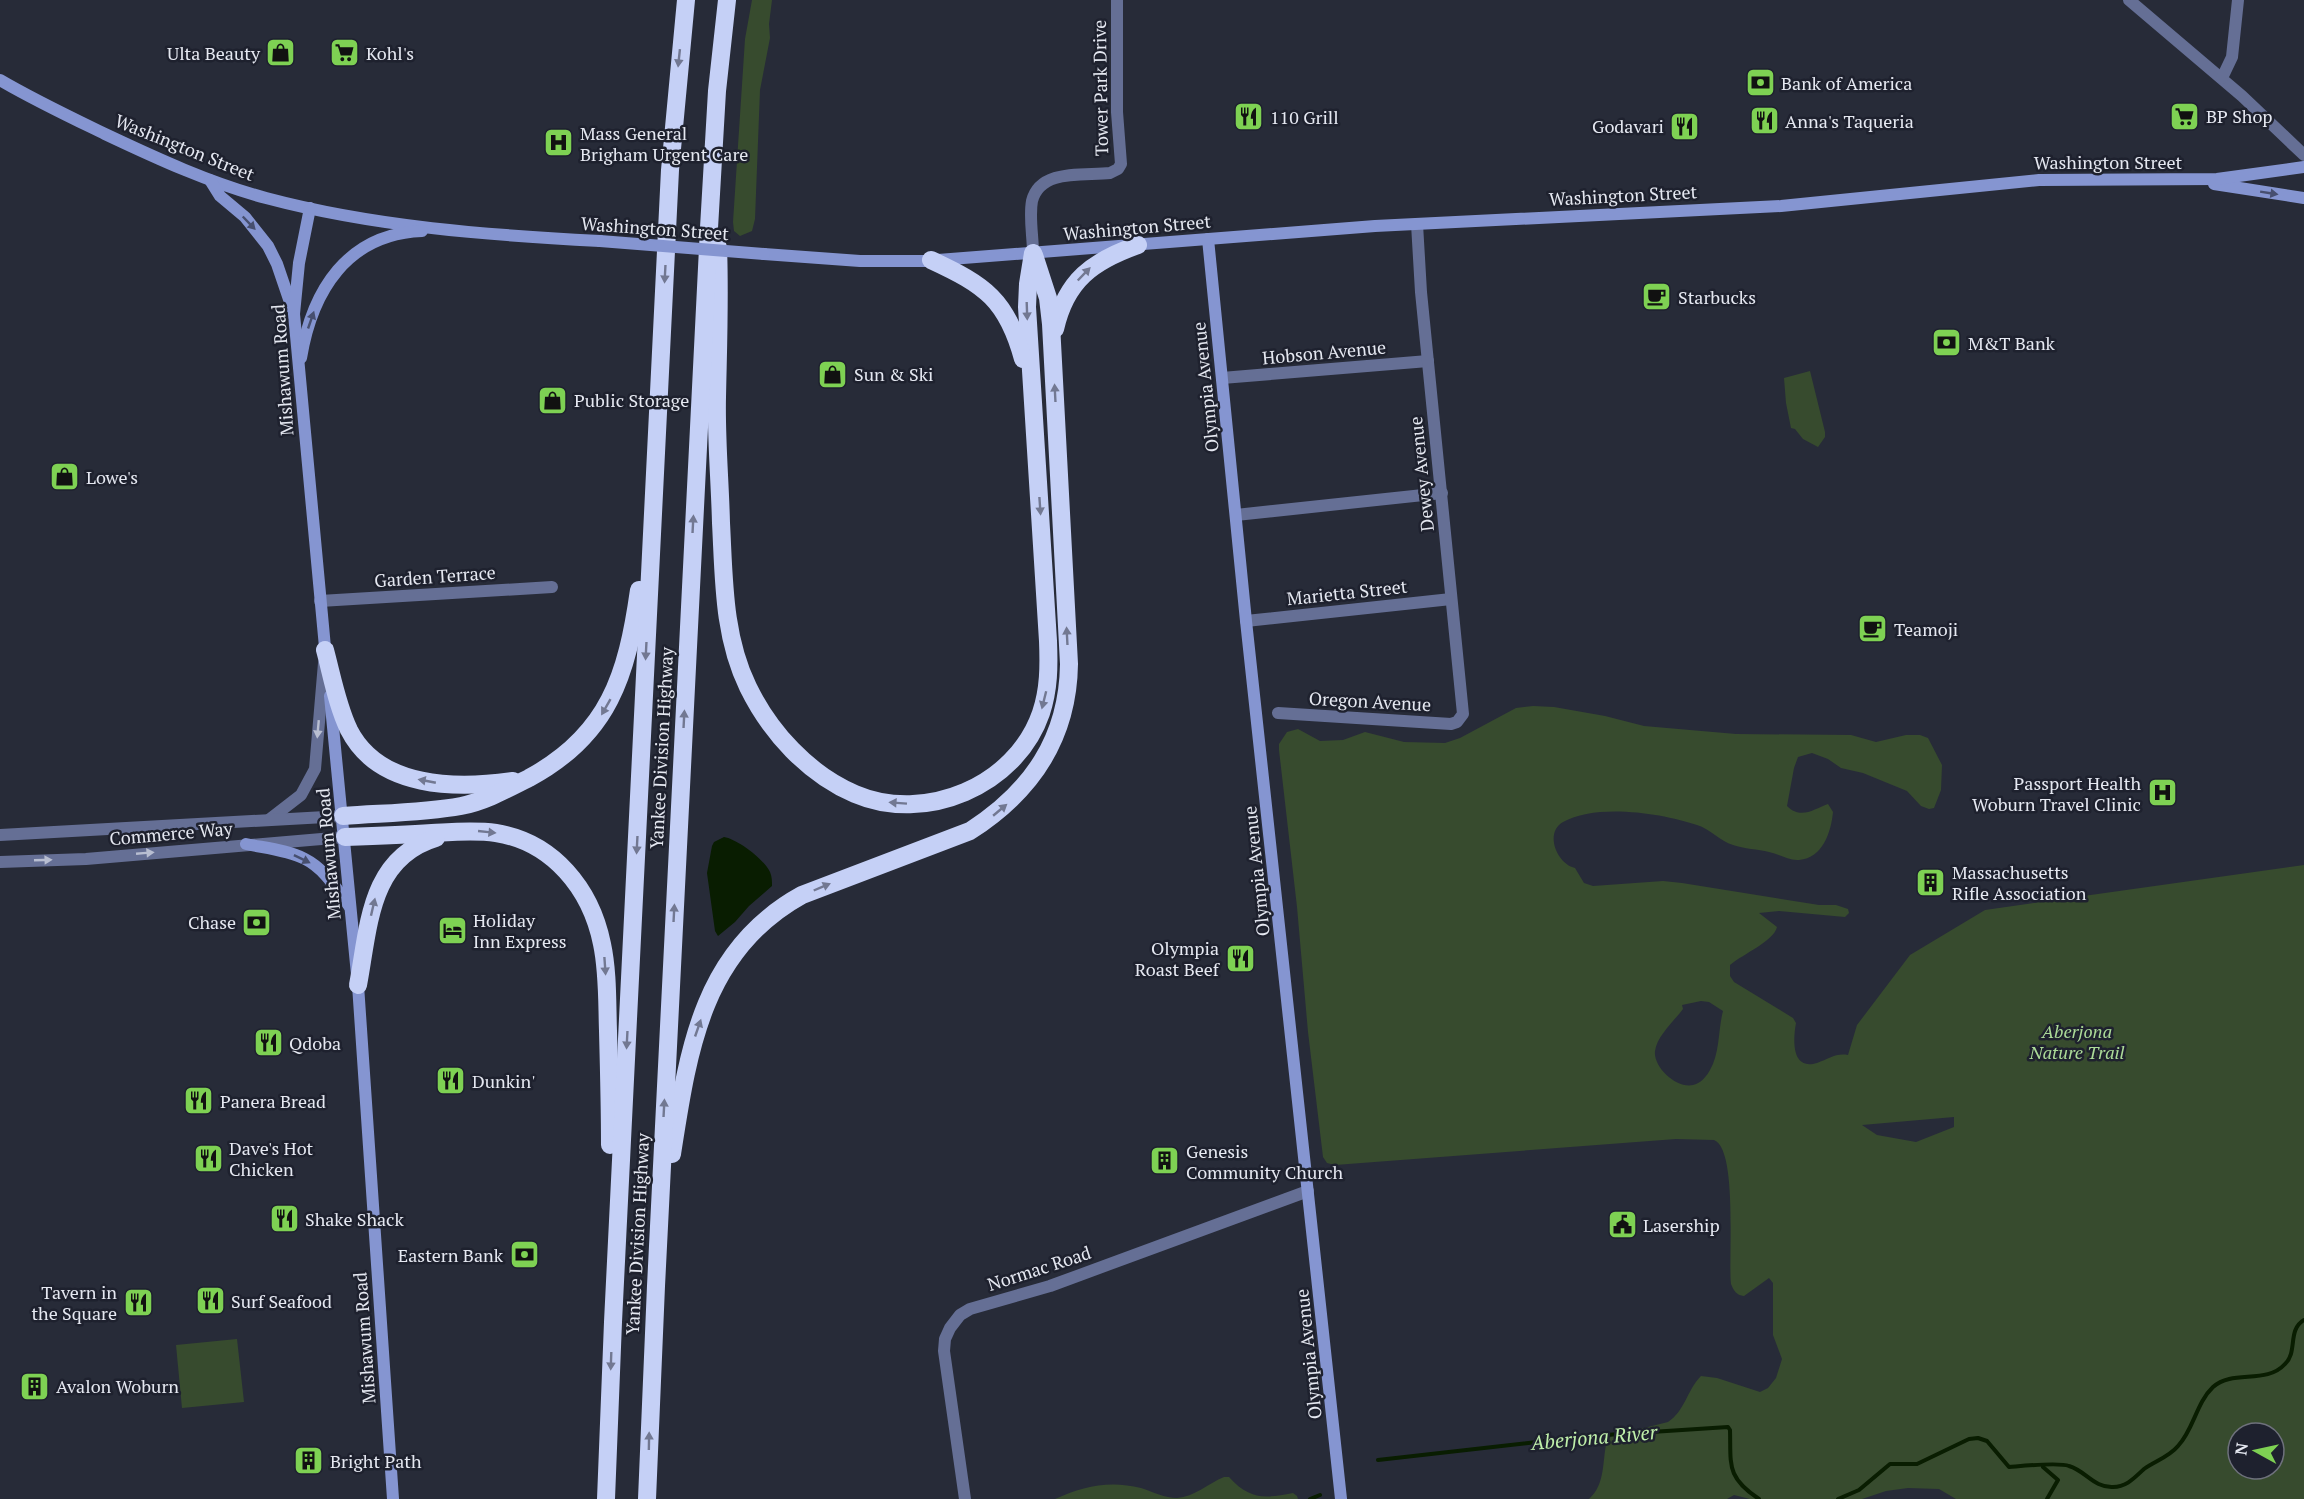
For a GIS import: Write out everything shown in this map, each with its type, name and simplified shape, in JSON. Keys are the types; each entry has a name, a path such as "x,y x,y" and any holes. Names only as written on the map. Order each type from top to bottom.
{"highway":[{"name":"Yankee Division Highway","path":"606,1499 670,170 686,0"},
{"name":"Yankee Division Highway","path":"647,1499 657,1250 714,137 727,0"},
{"path":"714,137 720,288 718,432 725,594 730,635 748,687 775,730 814,770 857,795 897,804 934,801 955,796 984,783 1003,769 1021,749 1036,724 1047,689 1049,663 1027,308 1028,284 1034,253"},
{"path":"1052,345 1055,326 1063,304 1078,279 1095,263 1138,245"},
{"path":"657,1250 690,1055 708,1000 731,957 761,922 802,895 944,842 970,831 995,815 1030,780 1054,738 1066,697 1069,664 1049,303 1034,253"},
{"path":"931,260 974,281 999,304 1016,336 1034,404"},
{"path":"343,816 462,806 490,797 557,761 585,736 607,705 619,679 633,635 655,466"},
{"path":"326,650 350,730 362,748 380,764 412,778 448,785 476,785 527,778"},
{"path":"358,985 376,893 387,872 416,846 456,832"},
{"path":"345,837 456,832 497,833 542,849 558,861 573,878 587,900 598,927 604,956 607,1004 613,1322"}],"main road":[{"name":"Washington Street","path":"0,80 118,140 210,180 263,197 310,208 451,231 600,240 860,261 931,260 1417,224 1781,206 2039,180 2192,180 2256,175 2304,167"},
{"path":"210,180 220,196 245,218 268,246 277,264 294,314"},
{"path":"2192,180 2304,198"},
{"name":"Mishawum Road","path":"310,208 299,263 294,314 358,985 393,1499"},
{"path":"299,377 305,339 314,310 337,268 362,249 391,237 408,232 451,231"},
{"name":"Olympia Avenue","path":"1208,239 1246,621 1341,1499"},
{"path":"246,844 296,855 307,860 326,876 351,908"}],"street":[{"name":"Tower Park Drive","path":"1034,253 1032,208 1034,197 1041,186 1058,177 1110,173 1118,169 1122,161 1117,112 1117,0"},
{"path":"2129,0 2222,78 2304,156"},
{"path":"2222,78 2232,57 2238,0"},
{"name":"Dewey Avenue","path":"1417,224 1428,361 1463,711 1459,720"},
{"name":"Hobson Avenue","path":"1222,378 1428,361"},
{"path":"1236,515 1442,493"},
{"name":"Garden Terrace","path":"321,601 552,587"},
{"name":"Marietta Street","path":"1246,621 1451,599"},
{"path":"270,819 301,795 315,769 326,650"},
{"name":"Oregon Avenue","path":"1278,713 1448,724 1459,720"},
{"name":"Commerce Way","path":"0,835 343,816"},
{"name":"Commerce Way","path":"0,862 86,859 345,837"},
{"name":"Normac Road","path":"965,1499 944,1351 948,1332 960,1316 974,1308 1050,1286 1308,1191"}],"green space":[{"path":"752,0 772,0 770,38 760,90 755,219 752,231 740,236 734,231 733,222 745,39"},
{"path":"1810,371 1825,432 1825,437 1818,447 1803,439 1795,429 1791,428 1786,403 1784,378"},
{"name":"Aberjona Nature Trail","path":"1533,706 1554,707 1605,716 1644,726 1736,734 1851,735 1876,742 1906,735 1920,735 1928,738 1942,765 1941,790 1934,808 1929,809 1921,806 1907,791 1863,773 1841,768 1828,759 1812,753 1798,757 1787,806 1802,813 1828,804 1833,812 1824,843 1820,849 1807,858 1792,859 1737,846 1697,825 1666,817 1629,812 1611,811 1577,816 1563,822 1554,833 1558,855 1575,868 1584,883 1593,886 1663,881 1819,905 1836,905 1848,909 1849,913 1845,917 1779,911 1759,913 1777,927 1775,932 1730,965 1730,976 1734,982 1793,1018 1796,1023 1794,1045 1798,1058 1809,1064 1848,1055 1857,1025 1910,955 1985,910 2304,865 2304,1499 1956,1499 1939,1489 1908,1488 1886,1491 1862,1499 1750,1499 1734,1495 1727,1499 1589,1499 1601,1479 1607,1440 1612,1436 1668,1422 1678,1412 1701,1376 1717,1378 1760,1392 1768,1388 1776,1378 1782,1359 1773,1335 1773,1283 1769,1278 1744,1296 1739,1295 1731,1284 1729,1183 1721,1148 1714,1140 1676,1139 1335,1165 1327,1163 1323,1157 1279,744 1287,732 1298,729 1320,741 1343,740 1365,732 1404,742 1445,743 1460,738 1516,708","holes":["1701,1001 1709,1002 1723,1011 1713,1063 1701,1081 1696,1084 1680,1084 1667,1076 1658,1064 1655,1057 1656,1045 1662,1034 1683,1009 1682,1005","1954,1117 1954,1127 1916,1142 1877,1135 1862,1125"]},
{"path":"237,1339 244,1402 182,1408 176,1345"},
{"path":"1224,1477 1229,1477 1243,1490 1250,1493 1273,1496 1293,1493 1298,1499 1055,1499 1086,1488 1108,1485 1141,1488 1177,1498 1195,1492"}],"shaded area":[{"path":"724,837 743,846 762,861 772,877 772,886 718,936 715,931 707,873 712,846 714,842"}],"waterway":[{"name":"Aberjona River","path":"1838,1499 1859,1490 1890,1464 1917,1464 1969,1439 1978,1438 1987,1441 2009,1467 2064,1465 2075,1468 2100,1485 2106,1487 2122,1485 2178,1446 2188,1432 2207,1393 2213,1387 2230,1379 2269,1374 2285,1364 2291,1353 2296,1329 2304,1320"},
{"name":"Aberjona River","path":"1378,1460 1590,1436 1728,1427 1732,1469 1741,1484 1759,1499"},
{"path":"2043,1467 2058,1480 2047,1499"},
{"name":"Aberjona River","path":"1310,1499 1320,1495"}],"place":[{"name":"Ulta Beauty","path":"281,53"},
{"name":"Kohl's","path":"345,53"},
{"name":"Bank of America","path":"1760,83"},
{"name":"BP Shop","path":"2185,116"},
{"name":"110 Grill","path":"1249,117"},
{"name":"Anna's Taqueria","path":"1764,121"},
{"name":"Godavari","path":"1685,126"},
{"name":"Mass General Brigham Urgent Care","path":"559,143"},
{"name":"Starbucks","path":"1657,297"},
{"name":"M&T Bank","path":"1947,343"},
{"name":"Sun & Ski","path":"833,374"},
{"name":"Public Storage","path":"553,400"},
{"name":"Lowe's","path":"65,477"},
{"name":"Teamoji","path":"1873,629"},
{"name":"Passport Health Woburn Travel Clinic","path":"2162,793"},
{"name":"Massachusetts Rifle Association","path":"1931,882"},
{"name":"Chase","path":"257,922"},
{"name":"Holiday Inn Express","path":"452,930"},
{"name":"Olympia Roast Beef","path":"1240,958"},
{"name":"Qdoba","path":"268,1043"},
{"name":"Dunkin'","path":"451,1081"},
{"name":"Panera Bread","path":"199,1101"},
{"name":"Dave's Hot Chicken","path":"208,1158"},
{"name":"Genesis Community Church","path":"1165,1161"},
{"name":"Shake Shack","path":"284,1219"},
{"name":"Lasership","path":"1622,1225"},
{"name":"Eastern Bank","path":"524,1255"},
{"name":"Surf Seafood","path":"210,1301"},
{"name":"Tavern in the Square","path":"138,1302"},
{"name":"Avalon Woburn","path":"35,1386"},
{"name":"Bright Path","path":"309,1461"}]}
